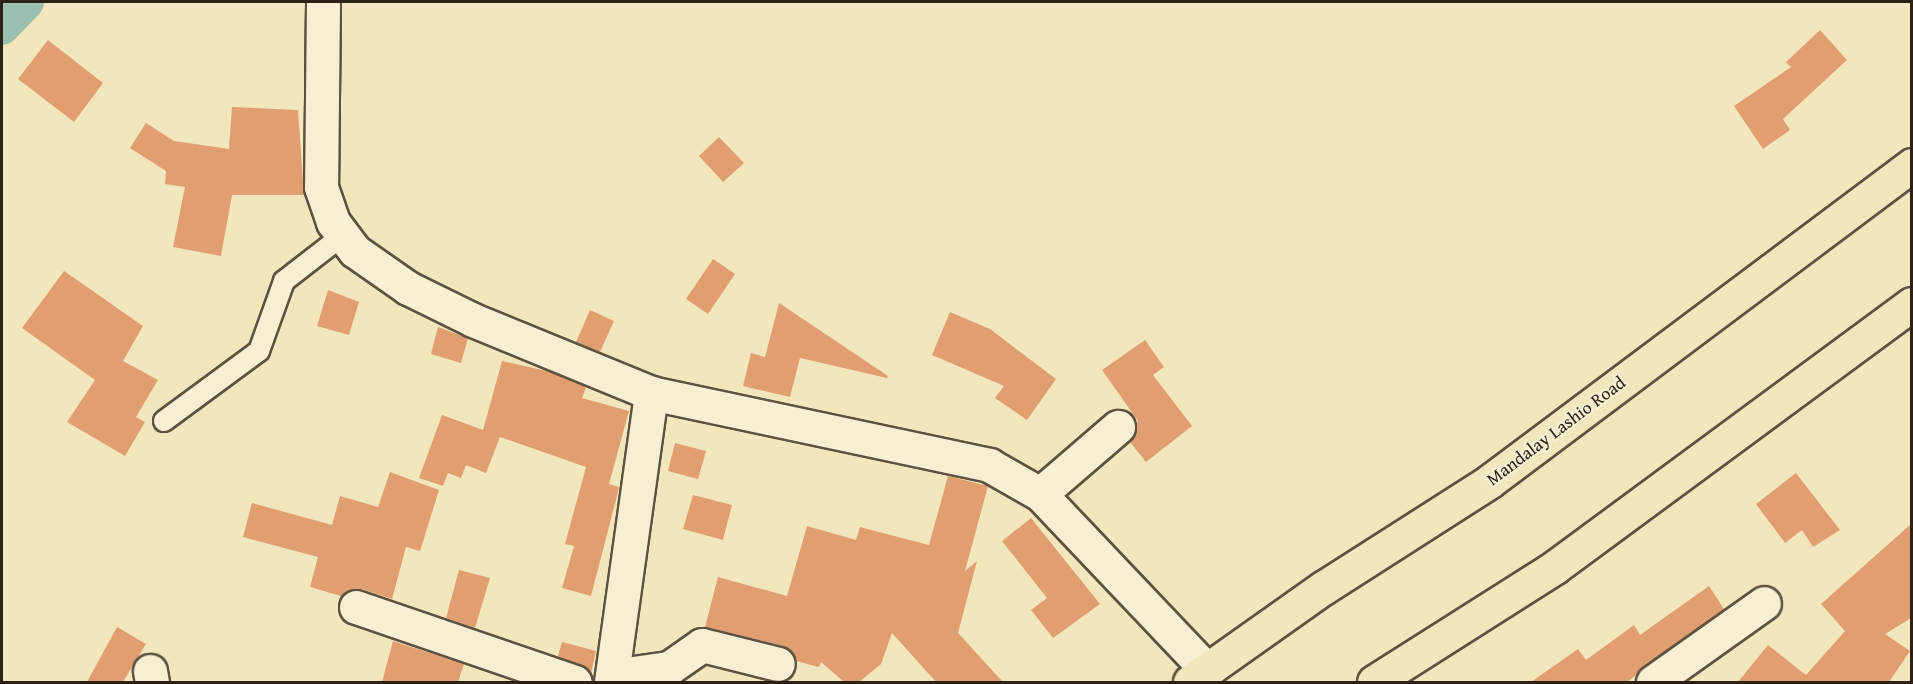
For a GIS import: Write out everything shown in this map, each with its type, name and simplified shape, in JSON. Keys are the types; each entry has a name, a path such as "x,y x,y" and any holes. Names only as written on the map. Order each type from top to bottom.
{"highway":[{"name":"Mandalay Lashio Road","path":"1199,677 1323,588 1490,482 1911,165"},
{"path":"1374,682 1555,567 1911,303"}],"street":[{"path":"323,2 321,187 342,236 408,288 651,393 989,465 1040,494 1199,677"},
{"path":"651,393 611,680 669,668 702,645 778,664"},
{"path":"1040,494 1118,427"},
{"path":"1653,682 1764,603"},
{"path":"356,607 575,682"}],"lane":[{"path":"164,421 259,351 284,281 342,236"}],"building":[{"path":"1820,30 1847,60 1783,119 1790,130 1763,149 1734,106 1791,67 1786,62"},
{"path":"48,40 103,83 74,122 18,79"},
{"path":"232,107 298,110 304,195 232,195 221,256 173,247 185,187 165,184 166,171 130,148 146,123 174,141 229,149"},
{"path":"719,137 744,163 723,182 699,156"},
{"path":"713,259 735,274 708,314 686,299"},
{"path":"64,271 143,326 123,361 158,380 136,417 145,422 125,456 67,422 95,380 22,328"},
{"path":"328,290 359,302 349,335 317,326"},
{"path":"779,303 888,376 887,378 800,358 790,397 743,386 751,353 765,357"},
{"path":"590,310 614,321 600,352 576,342"},
{"path":"950,312 990,329 1056,379 1027,420 995,398 1004,386 932,355"},
{"path":"438,327 468,338 461,363 431,354"},
{"path":"1145,340 1164,367 1153,375 1192,426 1146,462 1130,442 1138,421 1102,370"},
{"path":"502,361 551,372 586,387 582,398 629,411 609,484 619,487 618,492 591,596 562,588 574,546 565,544 586,467 500,437 486,473 466,465 461,478 448,473 443,486 419,478 442,415 483,430"},
{"path":"675,443 706,451 698,479 668,471"},
{"path":"390,472 439,490 420,551 406,547 392,599 362,589 341,596 310,587 318,557 243,537 252,503 332,525 340,496 378,507"},
{"path":"1796,473 1840,530 1813,547 1802,530 1785,543 1756,504"},
{"path":"948,476 988,486 965,571 977,561 958,633 1003,682 936,682 892,633 881,664 859,682 844,682 821,662 819,667 796,661 783,646 705,627 718,577 787,596 807,526 856,540 860,527 929,545"},
{"path":"693,495 732,505 723,540 683,529"},
{"path":"1031,518 1100,604 1053,638 1031,610 1047,598 1002,541"},
{"path":"1911,524 1911,618 1885,634 1910,651 1889,682 1738,682 1768,645 1806,675 1845,631 1821,604"},
{"path":"459,570 490,578 475,628 446,618"},
{"path":"1709,586 1724,609 1627,682 1531,682 1578,649 1586,660 1634,625 1640,635"},
{"path":"117,627 146,644 123,682 87,682"},
{"path":"393,641 464,664 458,682 382,682"},
{"path":"562,642 596,651 591,673 558,656"}],"waterway":[{"path":"2,28 27,2"}]}
